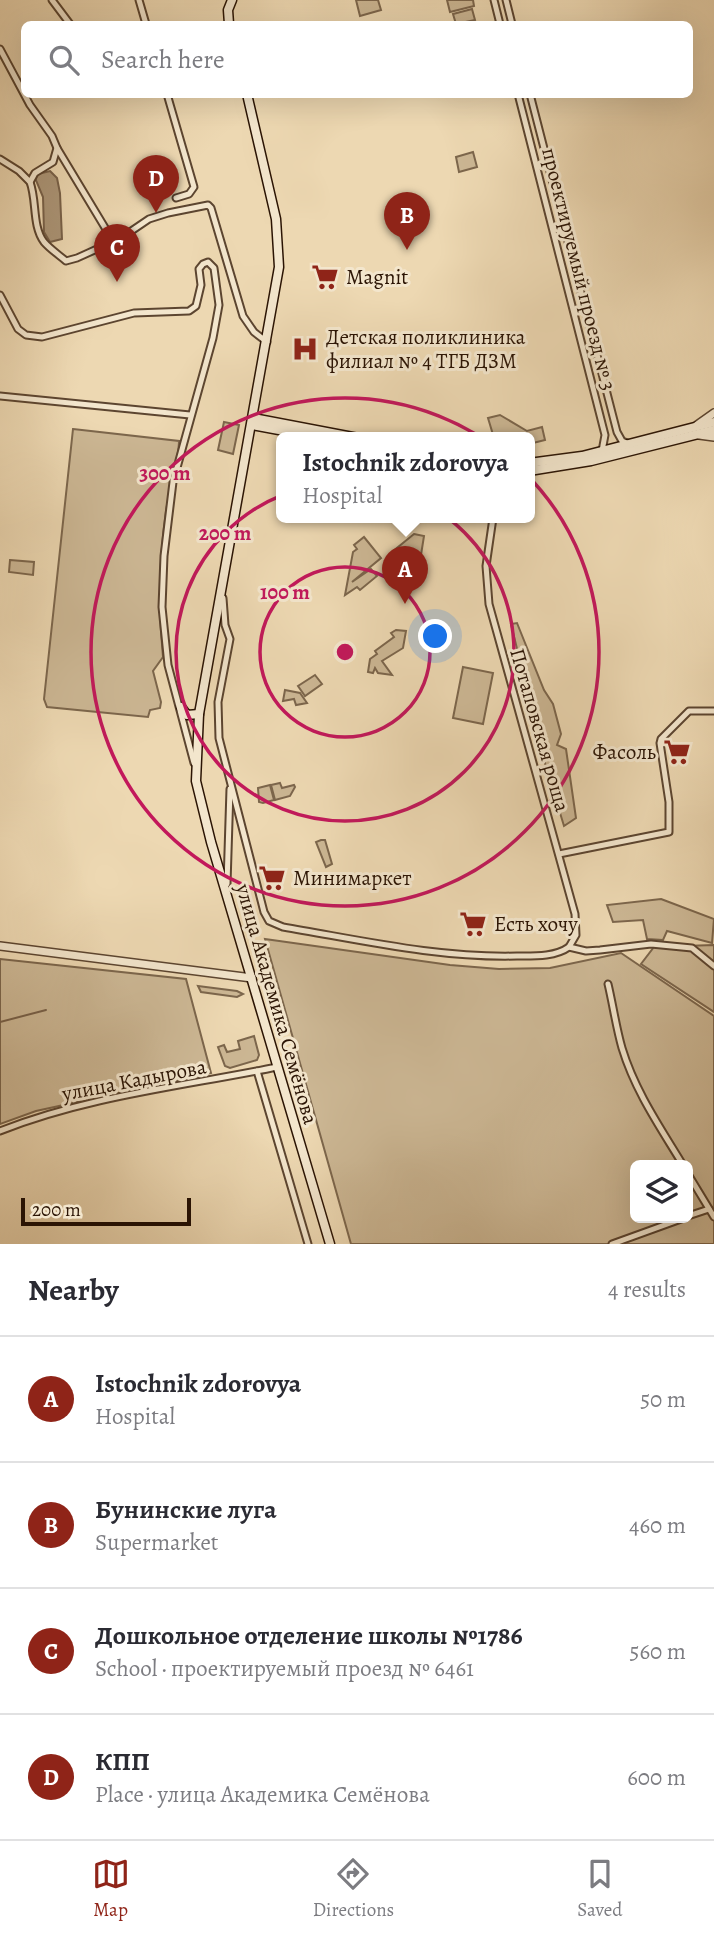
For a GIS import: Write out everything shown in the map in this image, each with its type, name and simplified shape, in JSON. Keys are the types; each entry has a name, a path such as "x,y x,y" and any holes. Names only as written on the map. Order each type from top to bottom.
{"main road":[{"path":"229,21 228,10 232,0"},
{"name":"улица Академика Семёнова","path":"248,98 267,175 279,241 277,286 200,714 196,772 202,810 330,1244"},
{"path":"252,422 295,432"},
{"path":"252,422 319,432"},
{"path":"535,470 591,461 694,431 714,422"},
{"path":"535,463 555,461 694,431 714,430"},
{"path":"181,707 187,715 200,714"}],"street":[{"path":"52,0 68,21"},
{"path":"139,0 145,21"},
{"path":"494,0 499,21"},
{"path":"506,0 511,21"},
{"path":"0,49 21,88"},
{"path":"26,98 52,136 113,241"},
{"path":"168,98 194,187 189,194 176,198"},
{"name":"проектируемый проезд № 3","path":"519,98 605,435 602,451"},
{"name":"проектируемый проезд № 3","path":"531,98 617,432 622,441 630,444"},
{"path":"30,182 35,173 53,162 57,148"},
{"path":"0,159 30,182 35,196 38,230 45,243 66,261 121,238 149,219 209,206 243,316 254,332 267,342"},
{"name":"улица Академика Семёнова","path":"0,295 18,329 26,335 43,337 134,313 193,309 201,285 199,269 208,262 214,268 219,305 210,350 173,482 164,556 162,607 172,680 196,772"},
{"path":"0,396 190,415"},
{"path":"694,431 714,413"},
{"path":"694,431 714,437"},
{"name":"Потаповская роща","path":"492,523 485,566 489,604 577,924 576,935 569,947"},
{"path":"223,585 224,617 230,639 218,702 220,745 264,912 269,921 276,925 444,954 539,955 561,952 569,947 586,951 651,944 692,948 714,966"},
{"path":"559,854 669,832 661,739 689,710 714,711"},
{"path":"230,782 226,876 230,905"},
{"path":"229,824 232,819 237,819 240,823"},
{"path":"0,946 252,978"},
{"path":"608,984 621,1046 632,1075 647,1107 679,1160"},
{"name":"улица Кадырова","path":"0,1131 38,1116 89,1104 277,1067"},
{"path":"257,1071 308,1244"},
{"path":"693,1182 714,1217"},
{"path":"693,1215 709,1209"},
{"path":"612,1244 670,1223"}],"shaded area":[{"path":"356,0 378,0 381,10 360,16"},
{"path":"447,0 473,0 474,6 450,12"},
{"path":"472,9 475,20 455,21 453,14"},
{"path":"473,152 477,167 459,172 456,157"},
{"path":"50,171 57,178 60,193 62,239 50,242 44,232 43,197 35,178 38,174"},
{"path":"500,415 527,431 542,427 545,440 535,442 535,432 492,432 488,418"},
{"path":"224,422 239,425 233,454 218,450"},
{"path":"73,429 179,441 162,548 160,620 163,657 153,671 161,702 160,708 150,710 148,717 47,707 44,699"},
{"path":"414,534 424,536 417,580 389,576 393,573 388,567 397,559 392,552"},
{"path":"364,537 381,558 352,582 371,569 377,576 360,590 357,587 345,595 353,552 357,549 354,545"},
{"path":"10,560 34,562 33,575 9,572"},
{"path":"517,623 544,690 553,704 561,734 557,745 566,749 576,818 564,826 544,760 511,624"},
{"path":"396,630 406,631 403,648 382,661 392,675 378,673 375,668 373,673 368,672 370,659 377,654 375,651 394,637 391,633"},
{"path":"463,667 493,673 483,724 453,718"},
{"path":"315,675 322,684 305,696 298,686"},
{"path":"285,690 300,693 307,703 296,705 294,699 283,701"},
{"path":"280,783 282,788 295,787 290,796 275,800 271,785"},
{"path":"270,785 274,800 259,802 258,788"},
{"path":"325,840 332,864 326,867 316,842"},
{"path":"661,899 714,919 712,943 667,931 663,940 647,939 643,920 613,922 607,905"},
{"path":"265,939 450,965 499,969 550,968 621,953 714,1016 714,1244 351,1244"},
{"path":"714,945 714,1012 641,964 654,947"},
{"path":"0,959 186,979 211,1073 36,1111 0,1124"},
{"path":"198,986 243,994 237,997 201,992"},
{"path":"254,1036 259,1055 257,1060 230,1068 225,1066 218,1047 224,1045 227,1052 240,1049 238,1041"}],"waterway":[{"path":"0,1022 46,1010"}],"place":[{"name":"КПП","path":"156,213"},
{"name":"Бунинские луга","path":"407,250"},
{"name":"Magnit","path":"325,277"},
{"name":"Дошкольное отделение школы №1786","path":"117,282"},
{"name":"Детская поликлиника филиал № 4 ТГБ ДЗМ","path":"305,349"},
{"name":"Istochnik zdorovya","path":"405,604"},
{"name":"Фасоль","path":"677,752"},
{"name":"Минимаркет","path":"272,878"},
{"name":"Есть хочу","path":"473,924"}]}
